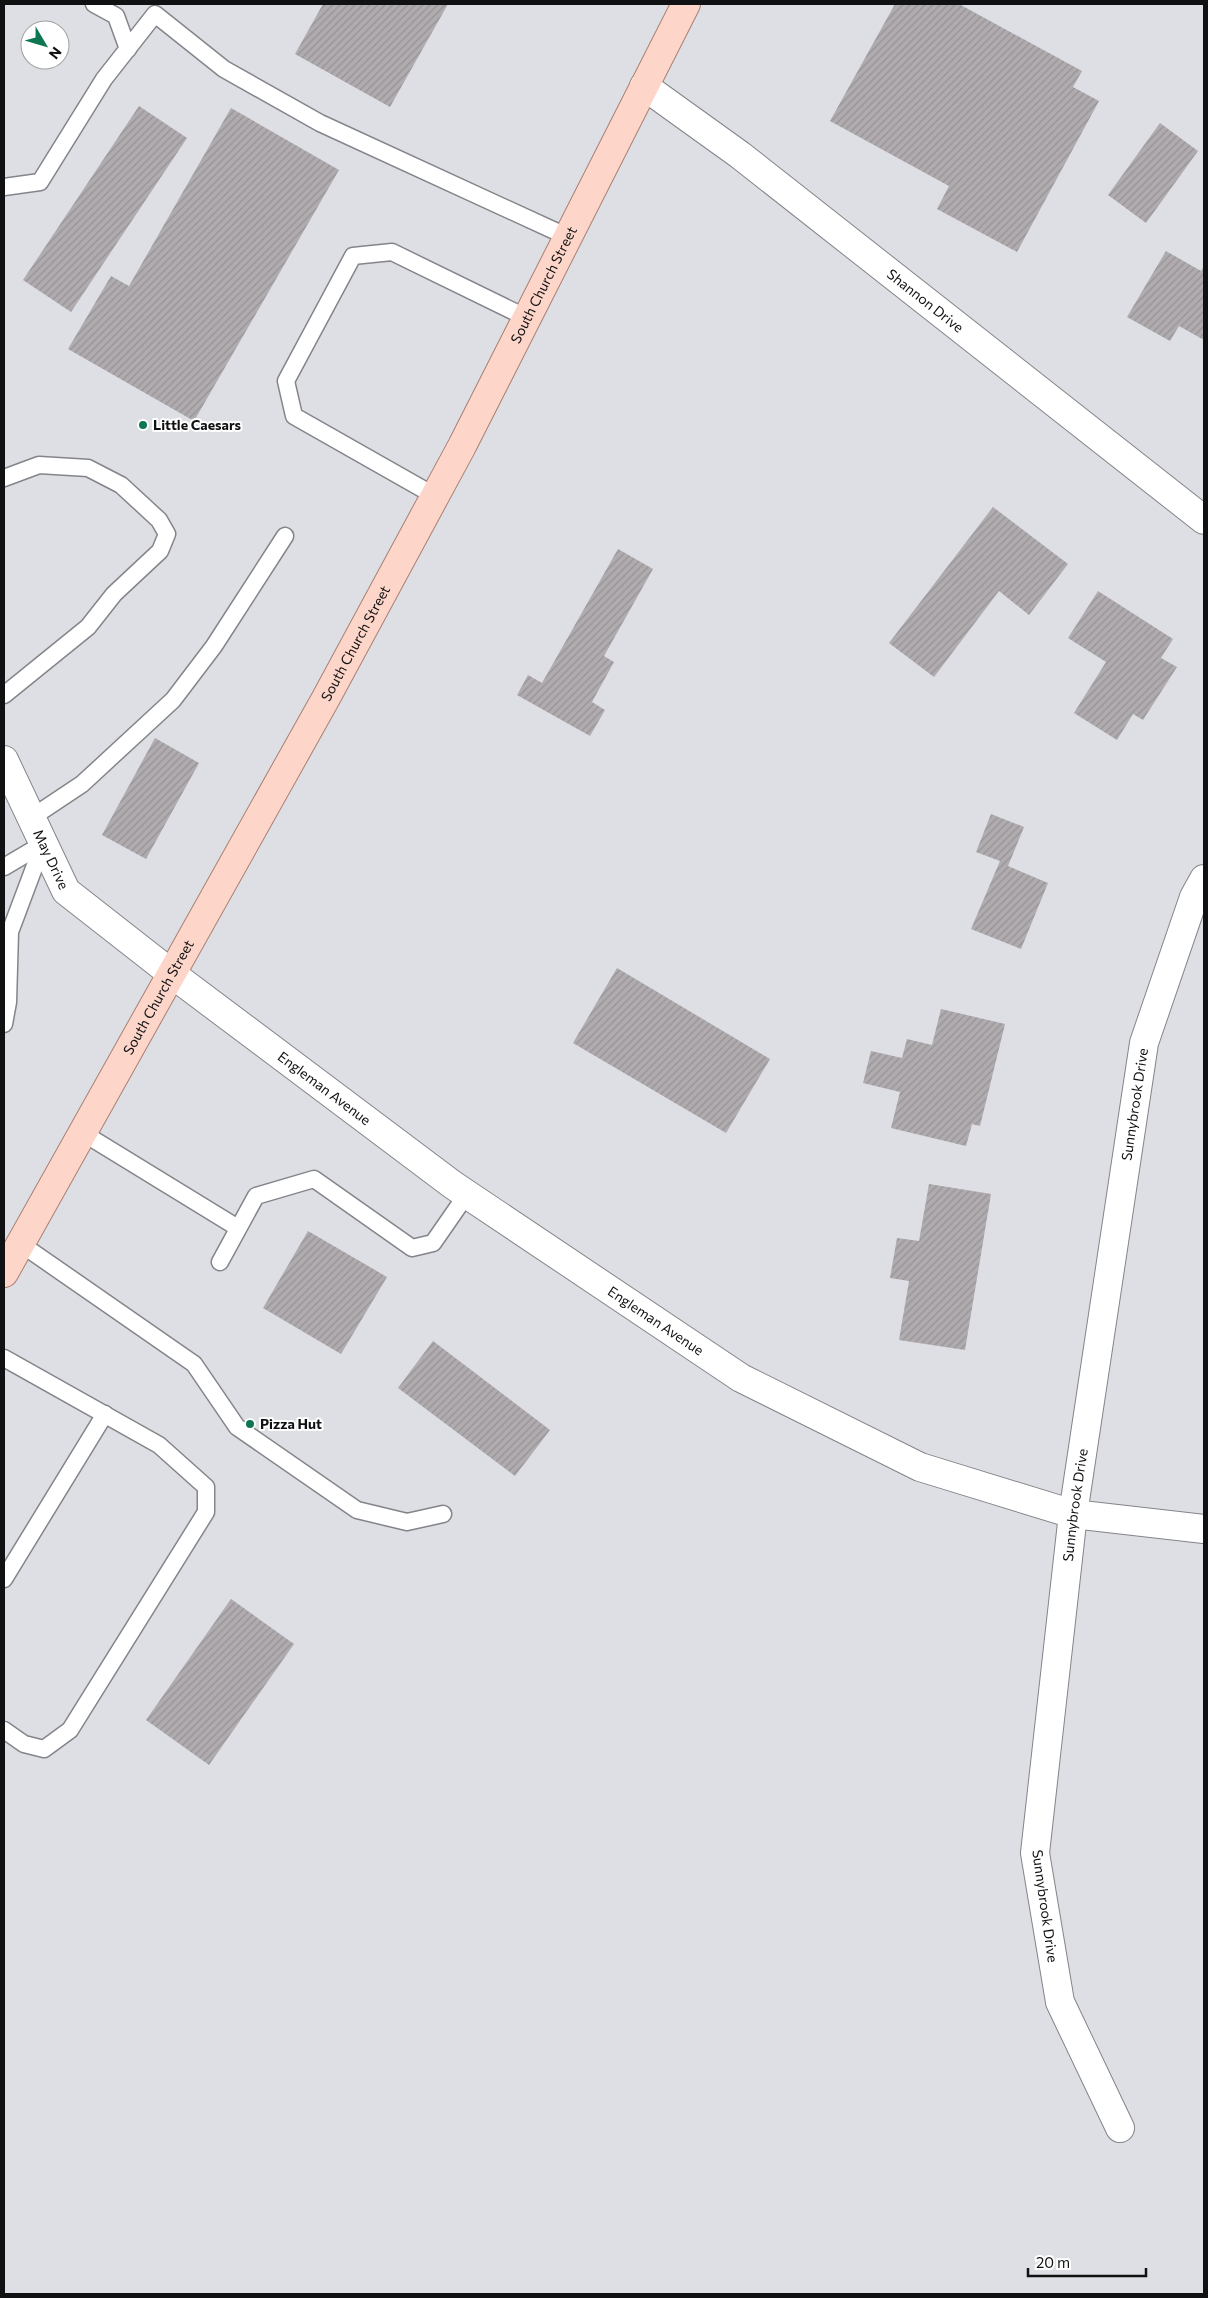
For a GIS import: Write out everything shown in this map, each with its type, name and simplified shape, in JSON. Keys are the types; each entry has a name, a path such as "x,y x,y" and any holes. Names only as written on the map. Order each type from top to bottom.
{"main road":[{"name":"South Church Street","path":"4,1273 172,974 435,496 686,4"}],"street":[{"name":"Shannon Drive","path":"644,86 740,155 1204,520"},
{"name":"May Drive","path":"4,760 66,891 172,974"},
{"name":"Sunnybrook Drive","path":"1120,2128 1060,2002 1035,1853 1073,1514 1144,1043 1194,897 1204,880"},
{"name":"Engleman Avenue","path":"172,974 467,1194 741,1378 920,1467 1073,1514 1204,1529"}],"lane":[{"path":"94,4 116,16 128,49"},
{"path":"4,187 40,182 104,79 155,14 224,69 320,123 568,237"},
{"path":"435,496 294,416 286,381 353,256 392,252 527,318"},
{"path":"4,478 39,464 88,468 121,485 159,520 167,534 160,552 114,594 88,627 4,695"},
{"path":"31,818 82,784 173,700 214,646 285,536"},
{"path":"4,867 43,844"},
{"path":"4,1024 8,1002 10,932 43,844"},
{"path":"83,1133 238,1228"},
{"path":"220,1262 256,1196 314,1179 412,1248 433,1243 467,1194"},
{"path":"21,1244 194,1364 237,1427 357,1510 407,1522 443,1514"},
{"path":"4,1358 159,1445 206,1487 206,1512 70,1730 44,1749 24,1744 4,1730"},
{"path":"4,1579 105,1414"}],"building":[{"path":"323,4 448,4 390,107 295,54"},
{"path":"895,4 959,4 1082,71 1073,87 1099,101 1017,252 937,209 949,186 830,121"},
{"path":"139,106 187,138 71,312 23,280"},
{"path":"231,108 339,170 194,421 68,349 111,276 129,286"},
{"path":"1160,123 1198,151 1146,223 1108,195"},
{"path":"1166,251 1201,271 1204,266 1204,340 1179,326 1170,341 1127,317"},
{"path":"993,507 1068,564 1029,615 999,591 934,677 889,643"},
{"path":"618,549 653,569 604,656 614,662 592,702 605,710 590,736 517,695 528,675 542,683"},
{"path":"1098,591 1173,639 1161,658 1177,667 1143,720 1133,714 1117,740 1074,713 1106,662 1068,638"},
{"path":"155,738 199,763 146,859 102,835"},
{"path":"991,814 1024,827 1008,866 1048,883 1021,949 971,929 1000,861 976,852"},
{"path":"617,968 770,1059 726,1133 573,1043"},
{"path":"941,1009 1005,1024 980,1126 972,1124 966,1146 891,1128 900,1092 863,1083 871,1051 902,1058 907,1039 932,1045"},
{"path":"929,1184 991,1194 965,1350 899,1340 909,1281 890,1278 897,1238 919,1241"},
{"path":"308,1231 387,1277 341,1354 263,1308"},
{"path":"433,1341 550,1430 515,1476 398,1388"},
{"path":"231,1599 294,1644 209,1765 146,1720"}],"place":[{"name":"Little Caesars","path":"143,425"},
{"name":"Pizza Hut","path":"250,1424"}]}
